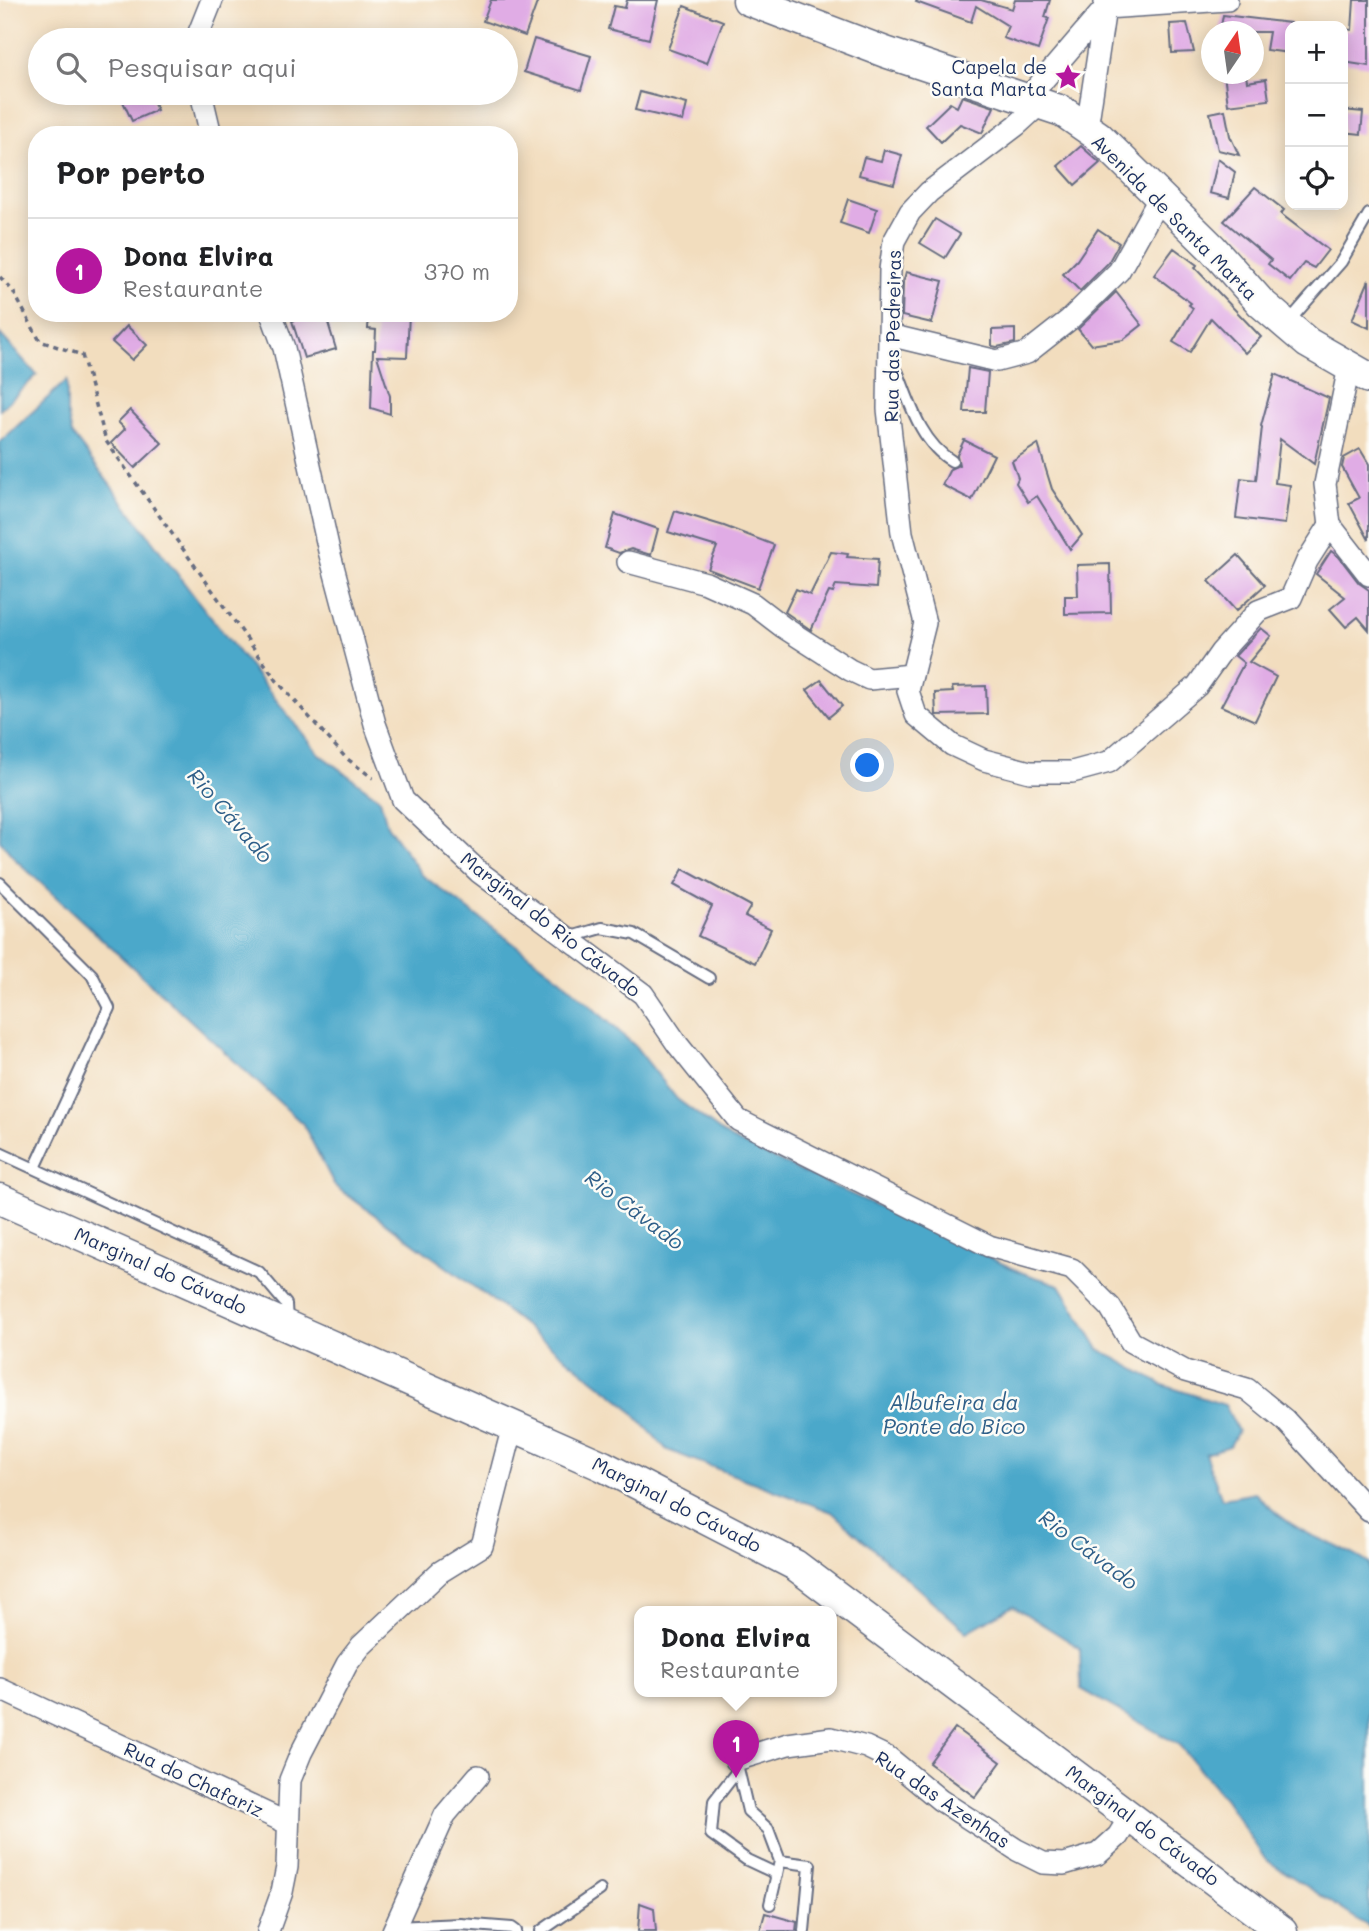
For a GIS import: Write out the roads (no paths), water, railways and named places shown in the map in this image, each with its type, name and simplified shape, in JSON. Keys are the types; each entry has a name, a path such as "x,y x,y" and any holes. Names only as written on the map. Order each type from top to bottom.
{"street":[{"path":"201,28 212,0"},
{"name":"Avenida de Santa Marta","path":"748,0 885,52 1062,111 1098,136 1212,248 1261,303 1308,343 1357,372"},
{"path":"1087,128 1105,4 1227,0"},
{"name":"Rua das Pedreiras","path":"1105,4 1017,125 929,192 910,212 894,241 890,270 888,409 902,533 925,623 908,691 916,715 952,745 984,760 1030,772 1072,772 1109,762 1197,685 1221,652 1258,611 1291,598 1307,561 1330,525"},
{"path":"204,105 209,126"},
{"path":"889,335 997,361 1027,353 1069,320 1119,271 1160,197"},
{"name":"Marginal do Rio Cávado","path":"274,322 284,348 329,551 375,724 403,800 479,872 643,994 678,1045 738,1120 989,1246 1072,1269 1110,1307 1131,1342 1185,1371 1247,1389 1285,1420 1369,1511"},
{"path":"1357,372 1325,484 1330,525 1369,575"},
{"path":"628,562 706,583 753,604 783,627 850,670 869,678 912,676"},
{"name":"Marginal do Cávado","path":"0,1199 603,1466 795,1565 1282,1931"},
{"path":"287,1823 290,1780 300,1753 347,1664 360,1646 440,1572 482,1546 513,1426"},
{"name":"Rua do Chafariz","path":"0,1689 287,1823 287,1867 282,1892 268,1931"},
{"name":"Rua das Azenhas","path":"737,1765 788,1744 831,1738 866,1747 889,1758 940,1800 1043,1864 1064,1864 1098,1854 1118,1836 1131,1815"},
{"path":"394,1929 445,1815 478,1776"}],"lane":[{"path":"1284,323 1291,319 1341,262 1369,214"},
{"path":"888,374 898,373 928,439 939,454 952,461"},
{"path":"0,883 92,975 108,1008 35,1168"},
{"path":"568,938 602,928 634,934 709,978"},
{"path":"0,1153 260,1272 286,1304 287,1325"},
{"path":"737,1765 748,1811 768,1829 780,1861 770,1904"},
{"path":"737,1765 715,1801 711,1834 747,1860 777,1874"},
{"path":"780,1861 810,1865 804,1931"},
{"path":"541,1931 600,1890"},
{"path":"394,1929 461,1924 512,1928 516,1931"}],"water":[{"path":"0,334 37,375 0,410"},
{"name":"Albufeira da Ponte do Bico","path":"67,380 67,412 72,434 197,600 319,754 380,799 387,825 422,875 561,979 635,1046 677,1099 731,1139 1023,1273 1060,1285 1099,1349 1163,1385 1225,1405 1238,1431 1230,1446 1205,1454 1222,1499 1255,1493 1277,1514 1296,1527 1369,1564 1369,1927 1265,1859 1224,1798 1179,1745 1081,1689 1080,1648 1013,1606 967,1632 832,1512 667,1450 624,1403 492,1300 335,1186 303,1124 16,860 0,841 0,442"}],"place":[{"name":"Capela de Santa Marta","path":"1068,77"},
{"name":"Dona Elvira","path":"736,1778"}],"water label":[{"name":"Rio Cávado","path":"231,815"},
{"name":"Rio Cávado","path":"635,1209"},
{"name":"Rio Cávado","path":"1089,1549"}]}
